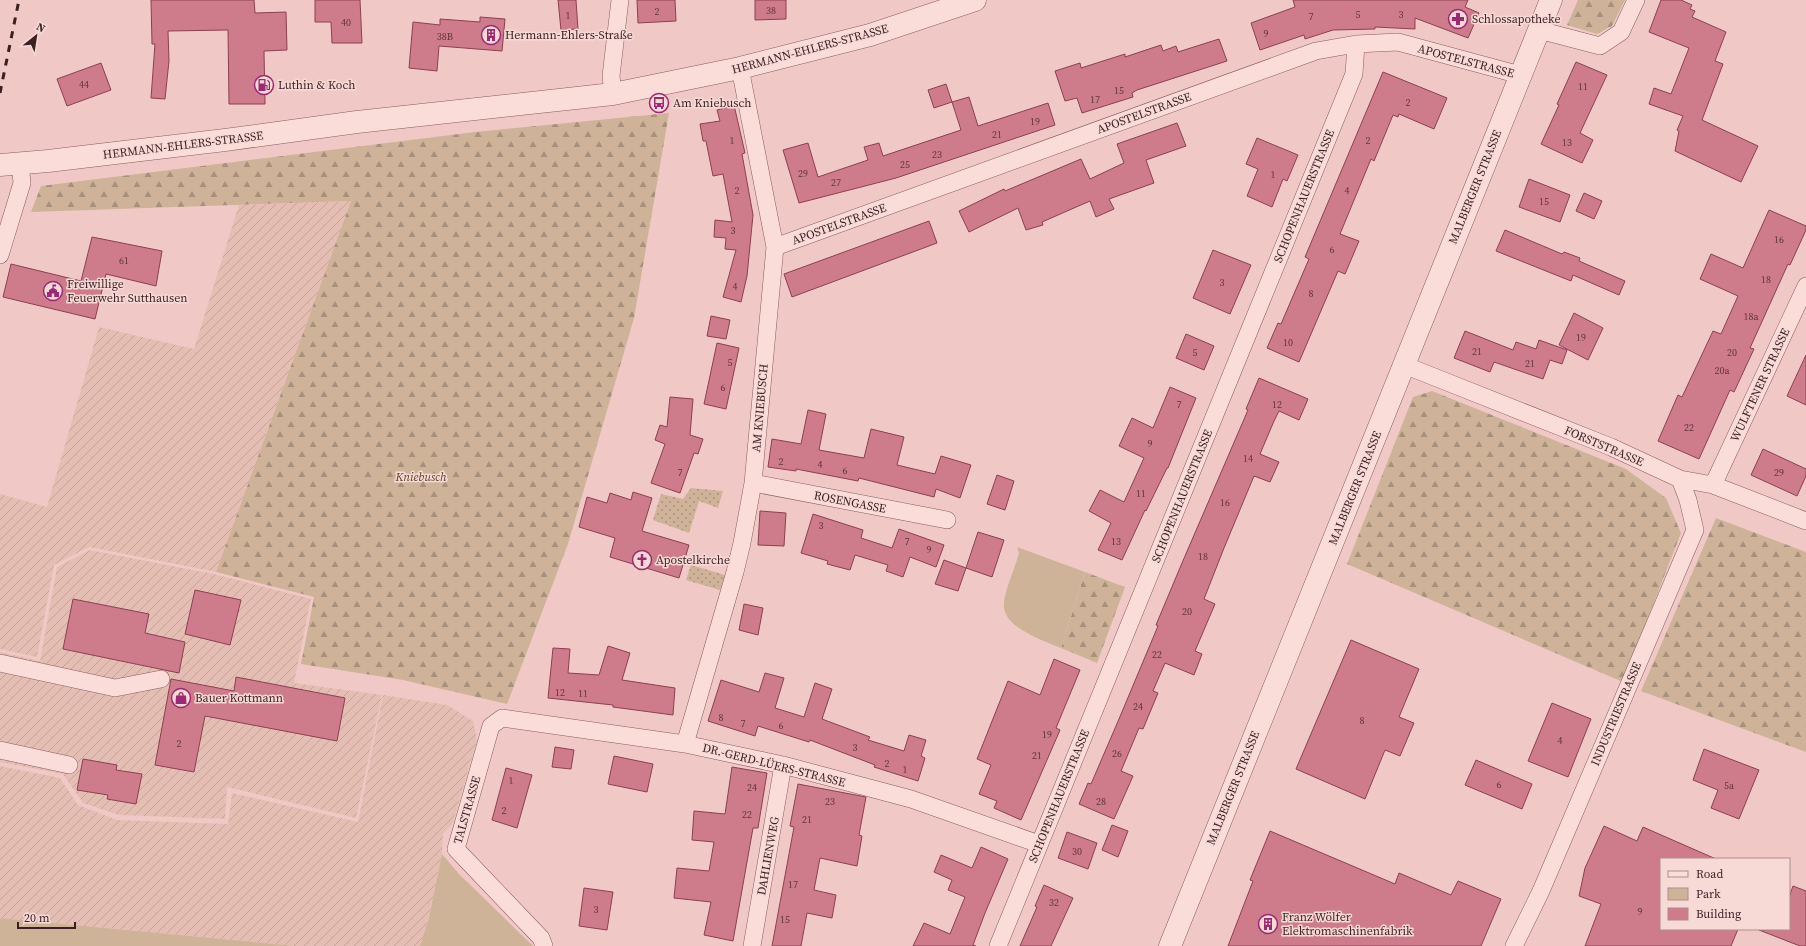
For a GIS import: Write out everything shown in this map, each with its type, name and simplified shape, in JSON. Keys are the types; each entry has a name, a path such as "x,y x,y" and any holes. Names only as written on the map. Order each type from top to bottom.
{"street":[{"path":"613,94 611,76 620,0"},
{"name":"HERMANN-EHLERS-STRASSE","path":"10,164 225,140 357,122 613,94 740,68 870,35 975,0"},
{"name":"MALBERGER STRASSE","path":"1170,946 1551,0"},
{"path":"1539,30 1600,46 1621,32 1636,0"},
{"name":"APOSTELSTRASSE","path":"774,247 1316,50 1356,44 1398,42 1503,70 1520,76"},
{"name":"SCHOPENHAUERSTRASSE","path":"998,946 1354,74 1356,44"},
{"name":"AM KNIEBUSCH","path":"685,744 735,572 753,483 774,247 740,68"},
{"path":"0,255 22,183 10,164"},
{"name":"WULFTENER STRASSE","path":"1713,485 1806,286"},
{"name":"FORSTSTRASSE","path":"1404,365 1611,447 1680,479 1713,485 1806,521"},
{"name":"INDUSTRIESTRASSE","path":"1514,946 1541,891 1695,530 1688,500 1680,479"},
{"name":"ROSENGASSE","path":"753,483 947,520"},
{"path":"0,663 115,688 162,679"},
{"name":"DR.-GERD-LÜERS-STRASSE","path":"502,718 685,744 783,765 911,799 1039,844"},
{"name":"TALSTRASSE","path":"502,718 491,726 456,849 541,938 544,946"},
{"path":"0,750 69,765"},
{"name":"DAHLIENWEG","path":"752,946 783,765"}],"shaded area":[{"path":"351,201 216,572 89,547 54,565 37,657 0,649 0,494 47,507 99,327 194,349 239,205"},
{"path":"90,550 214,574 311,599 294,683 382,695 356,818 227,787 225,819 119,815 83,803 63,774 0,762 0,652 40,661 57,567"},
{"path":"383,695 447,705 473,721 477,740 453,823 443,834 442,854 429,918 420,946 295,946 0,918 0,766 60,778 78,805 117,820 228,824 232,793 358,822"}],"green space":[{"path":"1578,0 1625,0 1612,26 1597,34 1567,25"},
{"name":"Kniebusch","path":"669,113 634,318 568,544 507,704 403,680 301,664 314,597 216,572 351,201 31,212 41,186 475,132"},
{"path":"1432,391 1626,469 1666,498 1681,533 1623,682 1347,564 1413,397"},
{"path":"691,488 723,491 718,508 699,501 689,533 653,520 661,494 683,499"},
{"path":"1716,518 1806,552 1806,752 1641,691"},
{"path":"1017,547 1085,572 1061,648 1025,632 1009,619 1005,612 1004,603 1006,591 1019,553"},
{"path":"691,565 725,575 720,590 686,580"},
{"path":"1085,572 1125,587 1097,663 1061,648"},
{"path":"442,854 459,874 533,946 420,946 429,918"},
{"path":"0,918 295,946 0,946"}],"building":[{"path":"151,0 254,0 255,13 286,12 287,50 264,51 265,104 229,104 228,30 168,31 169,61 165,99 151,98 155,44 152,44"},
{"path":"315,0 360,0 362,43 332,43 331,22 315,22"},
{"path":"558,0 576,0 578,29 561,30"},
{"path":"637,0 675,0 676,21 638,23"},
{"path":"755,0 786,0 786,19 755,20"},
{"path":"1293,0 1468,0 1465,7 1479,13 1468,38 1415,18 1415,29 1375,27 1375,29 1333,30 1305,39 1304,35 1260,50 1251,23 1295,7"},
{"path":"1661,0 1681,0 1692,5 1690,9 1695,11 1692,17 1726,32 1715,61 1723,64 1702,120 1758,146 1741,182 1675,151 1679,131 1677,130 1683,116 1649,104 1654,88 1671,94 1689,48 1649,32"},
{"path":"480,17 505,19 502,51 439,46 437,71 409,68 413,22 440,25 440,19 480,22"},
{"path":"1219,39 1227,61 1137,90 1132,93 1133,97 1082,113 1077,98 1065,101 1055,71 1080,63 1081,68 1125,54 1125,57 1161,45 1163,51 1176,46 1178,52"},
{"path":"1576,62 1607,75 1580,133 1593,140 1582,163 1541,144 1559,105 1557,104"},
{"path":"101,63 111,90 67,106 57,79"},
{"path":"1383,72 1447,98 1434,129 1399,114 1398,117 1393,115 1374,161 1371,159 1340,234 1359,241 1345,274 1338,271 1299,362 1267,348 1278,323 1281,324 1309,259 1305,257"},
{"path":"946,84 952,102 934,108 928,90"},
{"path":"969,97 978,126 1048,103 1055,125 896,178 799,203 783,150 808,143 818,177 868,160 864,147 879,143 883,156 961,130 952,102"},
{"path":"734,105 745,153 742,154 753,215 747,276 741,302 723,297 736,250 725,249 726,238 714,237 715,220 732,222 723,174 713,176 706,141 703,141 700,124 720,121 717,110"},
{"path":"1177,123 1186,146 1146,160 1154,183 1109,199 1114,209 1096,217 1090,201 1042,222 1043,225 1026,230 1018,208 969,232 959,211 1004,189 1005,191 1081,159 1090,179 1124,163 1117,144"},
{"path":"1257,138 1298,155 1287,181 1283,179 1272,207 1247,196 1258,169 1246,164"},
{"path":"1529,179 1570,195 1560,222 1519,207"},
{"path":"1584,193 1602,201 1594,219 1576,211"},
{"path":"1769,210 1806,226 1806,230 1790,265 1788,264 1750,348 1754,349 1734,392 1730,390 1699,459 1658,441 1678,395 1682,397 1713,331 1721,334 1738,296 1700,279 1711,254 1743,268"},
{"path":"929,221 937,243 792,297 784,274"},
{"path":"1505,230 1562,254 1564,252 1580,258 1579,261 1625,281 1619,295 1573,275 1571,281 1496,251"},
{"path":"92,237 162,251 156,286 106,274 95,319 3,297 11,264 81,281"},
{"path":"1213,250 1251,265 1230,314 1193,298"},
{"path":"1574,313 1603,328 1588,360 1559,345"},
{"path":"711,316 730,320 726,339 707,336"},
{"path":"1465,331 1513,350 1516,342 1536,349 1539,340 1567,350 1562,364 1550,360 1543,379 1494,362 1490,372 1454,358"},
{"path":"1186,334 1214,346 1204,370 1176,358"},
{"path":"717,343 739,348 726,409 704,404"},
{"path":"1806,355 1806,405 1787,396"},
{"path":"1259,378 1308,399 1299,420 1279,411 1274,421 1260,454 1279,462 1270,482 1254,476 1224,548 1204,599 1215,604 1195,651 1202,654 1194,675 1165,663 1153,691 1158,693 1143,729 1139,728 1121,771 1133,776 1114,819 1079,804 1088,783 1091,784 1119,719 1158,626 1156,625 1248,410 1246,409"},
{"path":"1170,387 1196,398 1168,468 1146,511 1145,510 1122,560 1098,550 1111,523 1089,511 1100,490 1124,502 1144,458 1119,446 1132,418 1153,428"},
{"path":"670,397 693,399 690,435 703,439 698,454 694,453 680,493 651,483 665,444 655,440 660,425 667,427"},
{"path":"808,410 826,414 819,450 864,458 871,429 904,437 897,465 935,474 941,456 971,465 960,498 936,489 934,497 859,478 858,481 796,469 796,471 768,467 772,439 801,444"},
{"path":"1763,449 1806,469 1806,476 1797,496 1751,475"},
{"path":"997,475 1014,481 1005,510 987,504"},
{"path":"633,492 652,498 642,531 689,545 679,578 610,557 615,538 579,527 587,497 607,503 610,493 631,500"},
{"path":"760,511 786,513 784,546 758,545"},
{"path":"813,514 863,530 861,538 892,548 899,529 944,545 936,567 910,557 903,577 886,571 888,565 855,555 850,570 827,564 828,561 801,553"},
{"path":"978,532 1004,540 992,577 966,568"},
{"path":"944,560 966,568 958,591 935,584"},
{"path":"195,590 241,600 230,645 185,634"},
{"path":"73,599 149,614 145,633 185,642 179,673 63,649"},
{"path":"744,604 763,608 758,635 739,630"},
{"path":"1351,640 1419,669 1399,717 1414,723 1400,756 1385,750 1365,799 1296,769"},
{"path":"608,646 630,653 622,680 675,688 673,715 613,707 613,705 548,698 553,648 570,649 568,673 599,675"},
{"path":"1054,659 1080,670 1056,728 1060,730 1021,820 994,808 997,801 979,794 991,765 977,759 1008,681 1040,695"},
{"path":"765,673 784,678 775,708 804,717 815,683 832,689 822,719 870,737 868,740 904,751 909,735 926,740 921,756 925,758 918,781 874,767 875,765 810,740 809,742 758,726 755,736 708,721 721,680 759,692"},
{"path":"236,677 345,698 337,741 205,716 194,772 155,765 171,679 234,691"},
{"path":"1552,703 1591,719 1568,777 1528,761"},
{"path":"555,747 574,750 571,769 552,767"},
{"path":"1704,749 1759,770 1739,819 1711,808 1718,790 1693,780"},
{"path":"614,756 653,764 647,792 608,784"},
{"path":"83,759 117,765 116,770 142,774 136,804 107,799 108,795 77,790"},
{"path":"1476,760 1532,784 1522,809 1465,785"},
{"path":"732,767 767,773 758,828 753,828 733,941 704,935 711,902 674,898 677,868 709,871 714,842 692,840 694,811 725,814"},
{"path":"506,768 532,775 517,828 492,820"},
{"path":"798,784 866,797 859,835 862,836 857,866 820,858 814,890 836,895 832,918 807,913 801,946 772,946 794,827 790,826"},
{"path":"1112,825 1128,831 1118,857 1102,850"},
{"path":"1604,826 1637,841 1643,827 1714,858 1660,858 1660,930 1738,930 1731,946 1585,946 1601,904 1579,896 1585,868"},
{"path":"1270,831 1395,884 1399,873 1451,895 1458,881 1501,899 1481,946 1228,946 1253,881 1250,880"},
{"path":"1067,832 1097,843 1088,869 1058,858"},
{"path":"981,847 1008,859 973,945 976,946 913,946 924,923 950,934 965,897 948,890 952,880 934,872 941,855 972,868"},
{"path":"1044,885 1073,898 1051,946 1020,946 1037,907 1035,906"},
{"path":"1793,886 1806,891 1806,946 1800,946 1759,930 1790,930 1790,894"},
{"path":"584,888 613,892 607,930 579,926"}],"railway":[{"path":"0,93 19,0"}],"place":[{"name":"Schlossapotheke","path":"1458,19"},
{"name":"Hermann-Ehlers-Straße","path":"491,35"},
{"name":"Luthin & Koch","path":"264,85"},
{"name":"Am Kniebusch","path":"659,103"},
{"name":"Freiwillige Feuerwehr Sutthausen","path":"53,291"},
{"name":"Apostelkirche","path":"642,560"},
{"name":"Bauer Kottmann","path":"181,698"},
{"name":"Franz Wölfer Elektromaschinenfabrik","path":"1268,924"}]}
